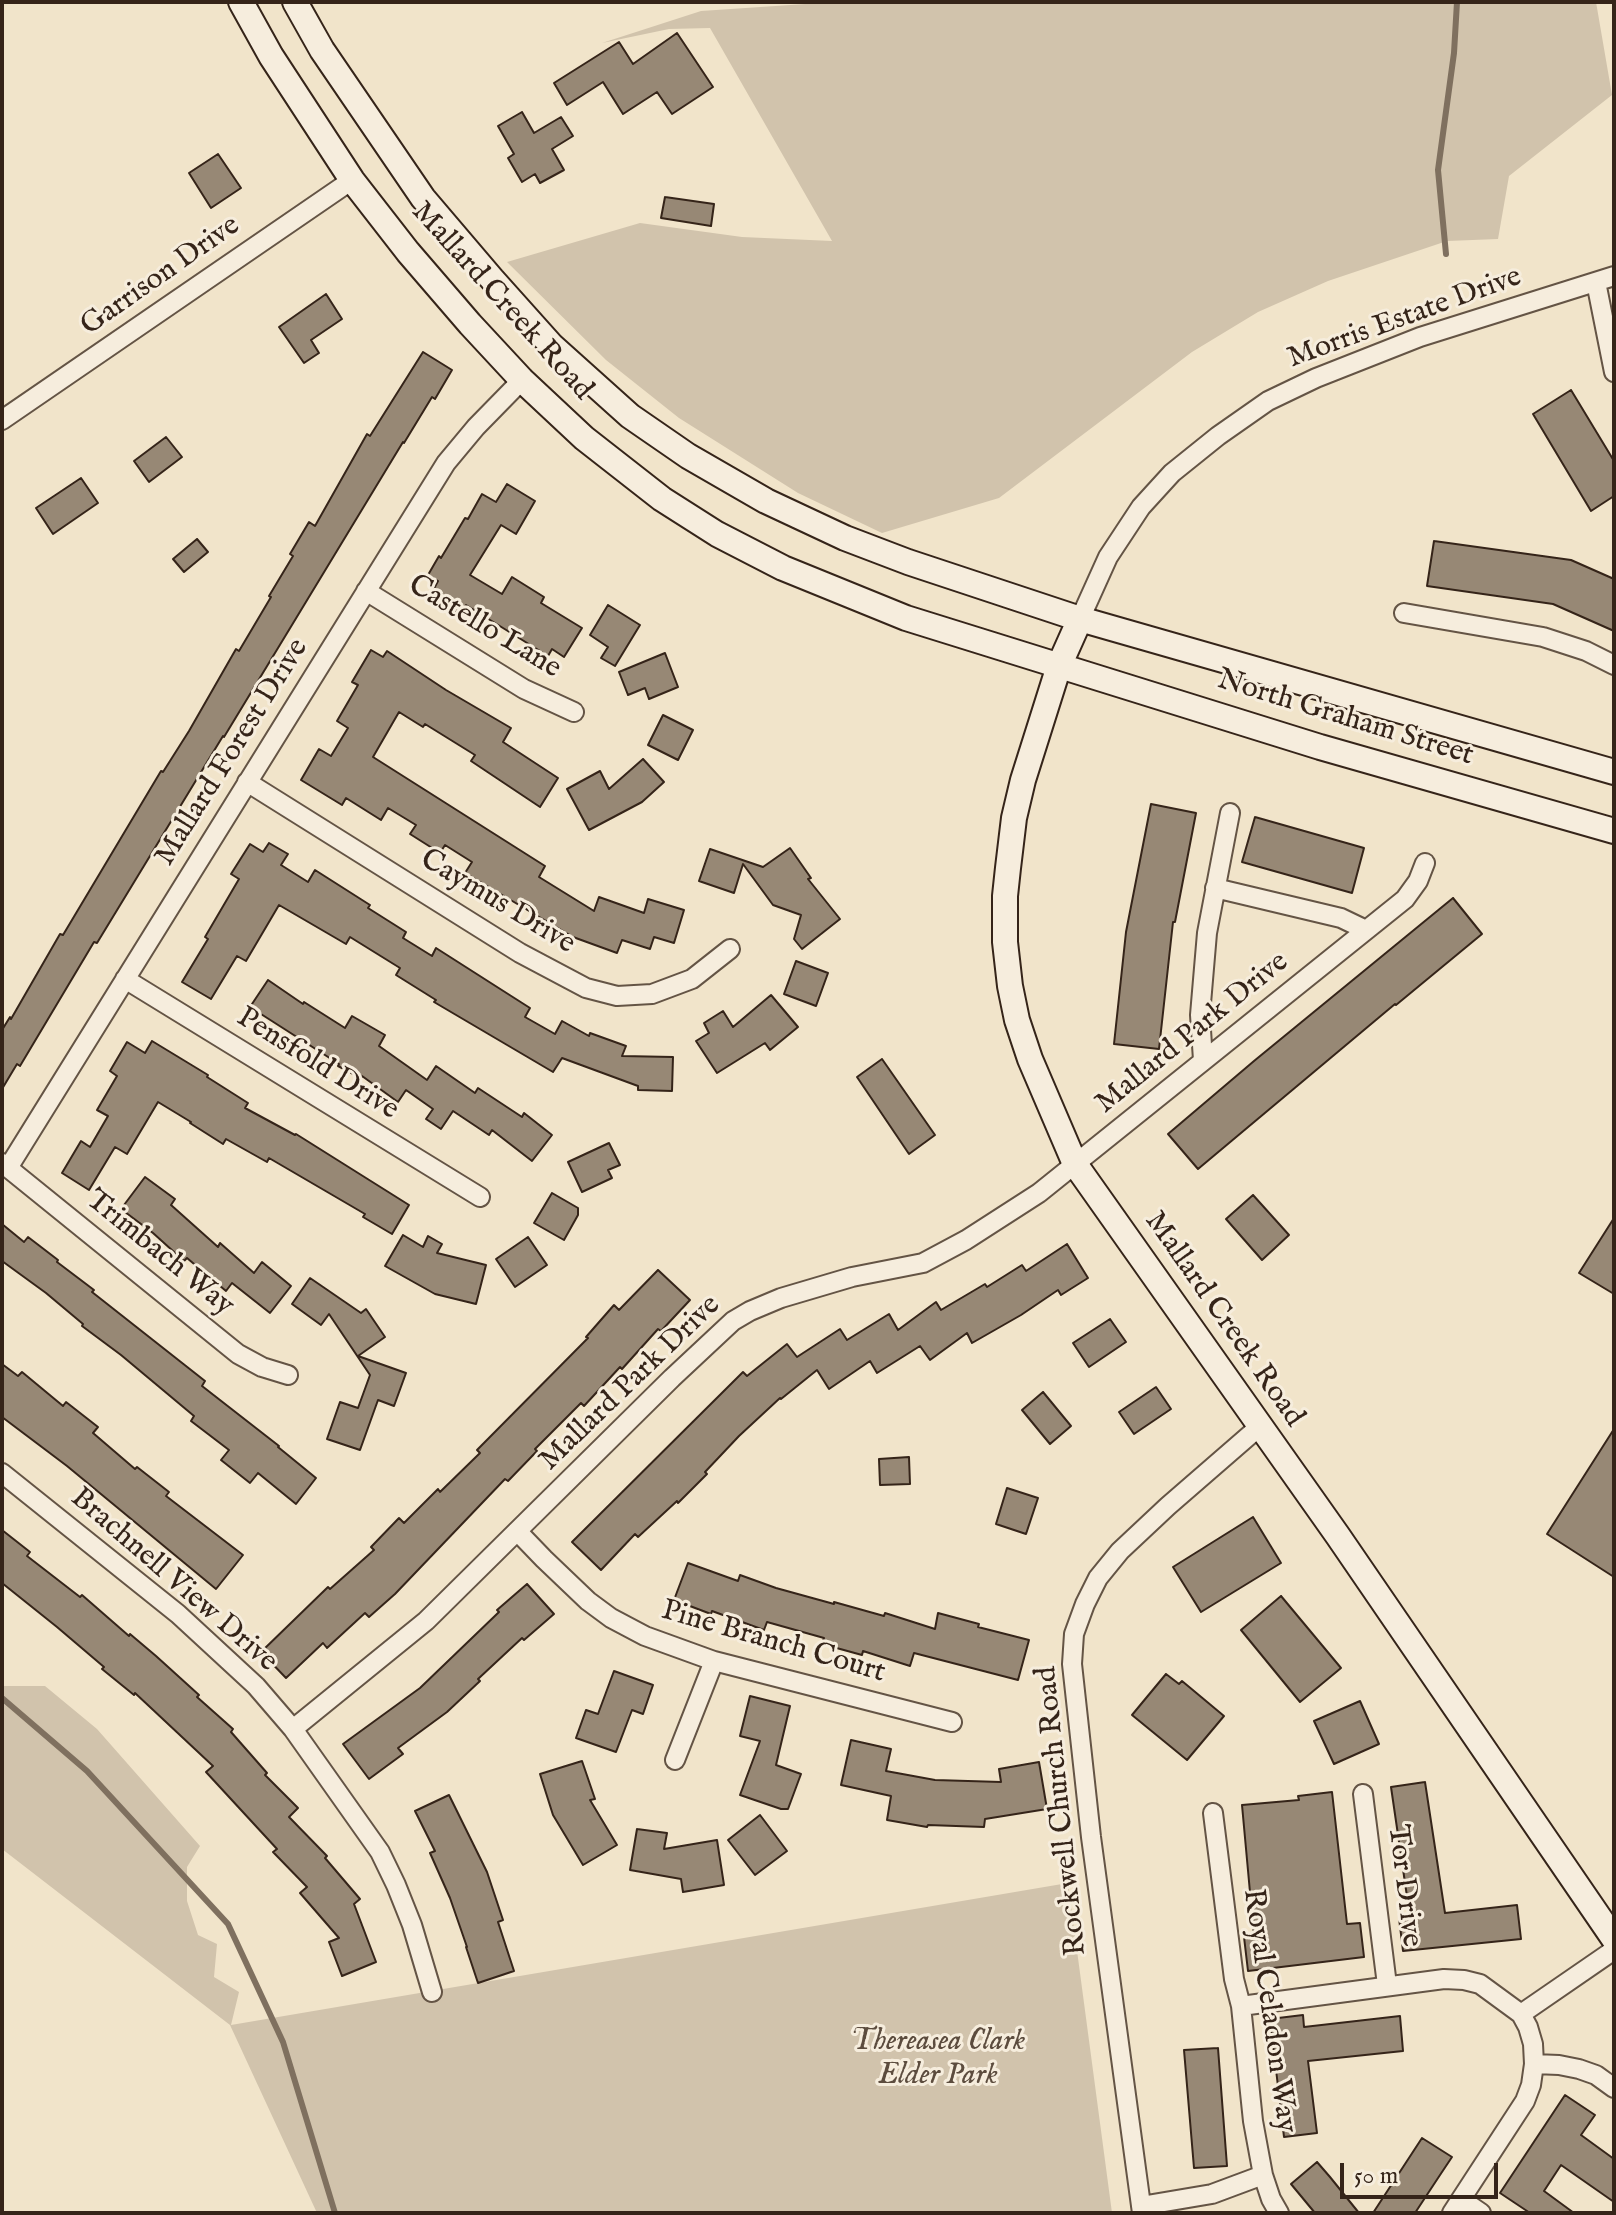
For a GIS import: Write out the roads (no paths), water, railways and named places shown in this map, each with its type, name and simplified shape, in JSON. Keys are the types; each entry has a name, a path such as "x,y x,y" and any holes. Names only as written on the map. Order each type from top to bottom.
{"main road":[{"name":"Mallard Creek Road","path":"241,2 271,56 352,180 408,252 522,380 622,470 717,534 783,568 906,618 1059,666"},
{"name":"Mallard Creek Road","path":"295,2 322,50 423,198 552,346 630,416 688,456 766,501 845,538 1080,619 1059,666 1030,756 1014,818 1005,896 1005,942 1010,986 1030,1059 1075,1164 1338,1536 1614,1939"},
{"name":"North Graham Street","path":"1080,619 1614,772"},
{"name":"North Graham Street","path":"1059,666 1320,747 1614,831"}],"street":[{"name":"Garrison Drive","path":"2,420 352,180"},
{"name":"Morris Estate Drive","path":"1080,619 1108,557 1141,507 1172,473 1268,401 1316,378 1420,337 1614,276"},
{"path":"1596,282 1614,372"},
{"name":"Mallard Forest Drive","path":"5,1166 446,463 522,380"},
{"name":"Castello Lane","path":"366,591 524,689 574,712"},
{"path":"1404,613 1543,637 1586,651 1614,665"},
{"name":"Caymus Drive","path":"247,782 520,953 586,988 617,996 652,994 692,979 730,949"},
{"path":"1203,1060 1200,1015 1203,974 1230,813"},
{"name":"Mallard Park Drive","path":"293,1729 426,1621 733,1321 781,1298 852,1277 923,1263 1039,1193 1405,899 1418,881 1425,863"},
{"path":"1215,888 1341,918 1366,930"},
{"name":"Pensfold Drive","path":"125,979 480,1197"},
{"name":"Trimbach Way","path":"5,1166 238,1354 262,1367 288,1375"},
{"name":"Rockwell Church Road","path":"1141,2209 1091,1837 1072,1664 1074,1634 1098,1578 1120,1551 1259,1427"},
{"name":"Brachnell View Drive","path":"2,1473 178,1614 256,1686 293,1729 380,1852 412,1925 432,1992"},
{"name":"Pine Branch Court","path":"518,1532 588,1601 611,1618 645,1636 714,1661 952,1722"},
{"path":"675,1760 714,1661"},
{"name":"Tor Drive","path":"1363,1794 1387,1985"},
{"name":"Royal Celadon Way","path":"1213,1813 1234,1979 1241,2006 1253,2121 1263,2175 1279,2213"},
{"path":"1521,2014 1614,1950"},
{"path":"1241,2006 1444,1979 1480,1984 1521,2014 1533,2044 1531,2085 1525,2101 1457,2206 1481,2213"},
{"path":"1534,2064 1579,2069 1596,2075 1614,2088"},
{"path":"1141,2209 1196,2198 1263,2175"}],"waterway":[{"path":"1446,254 1438,170 1454,53 1457,2"},
{"path":"2,1698 87,1771 228,1924 283,2042 335,2213"}],"park label":[{"name":"Thereasea Clark Elder Park","path":"938,2060"}]}
